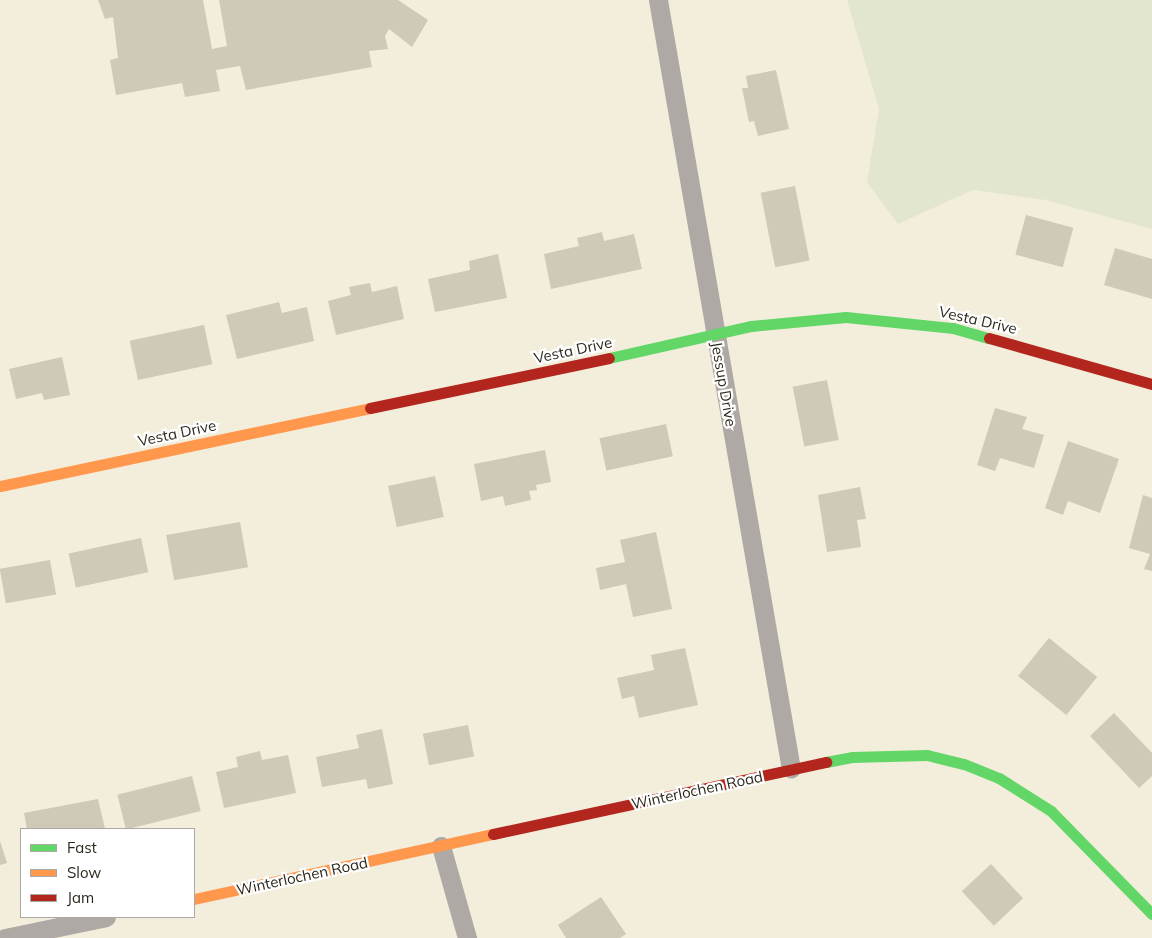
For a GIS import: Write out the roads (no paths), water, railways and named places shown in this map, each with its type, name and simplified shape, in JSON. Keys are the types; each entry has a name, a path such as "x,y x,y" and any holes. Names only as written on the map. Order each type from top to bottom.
{"street":[{"name":"Jessup Drive","path":"658,0 791,769"},
{"name":"Vesta Drive","path":"0,486 716,336 751,326 787,321 846,317 908,321 987,336 1152,384"},
{"name":"Winterlochen Road","path":"195,899 852,757 927,755 964,764 999,778 1051,811 1152,914"},
{"path":"441,846 467,938"},
{"path":"5,938 101,918"}]}
